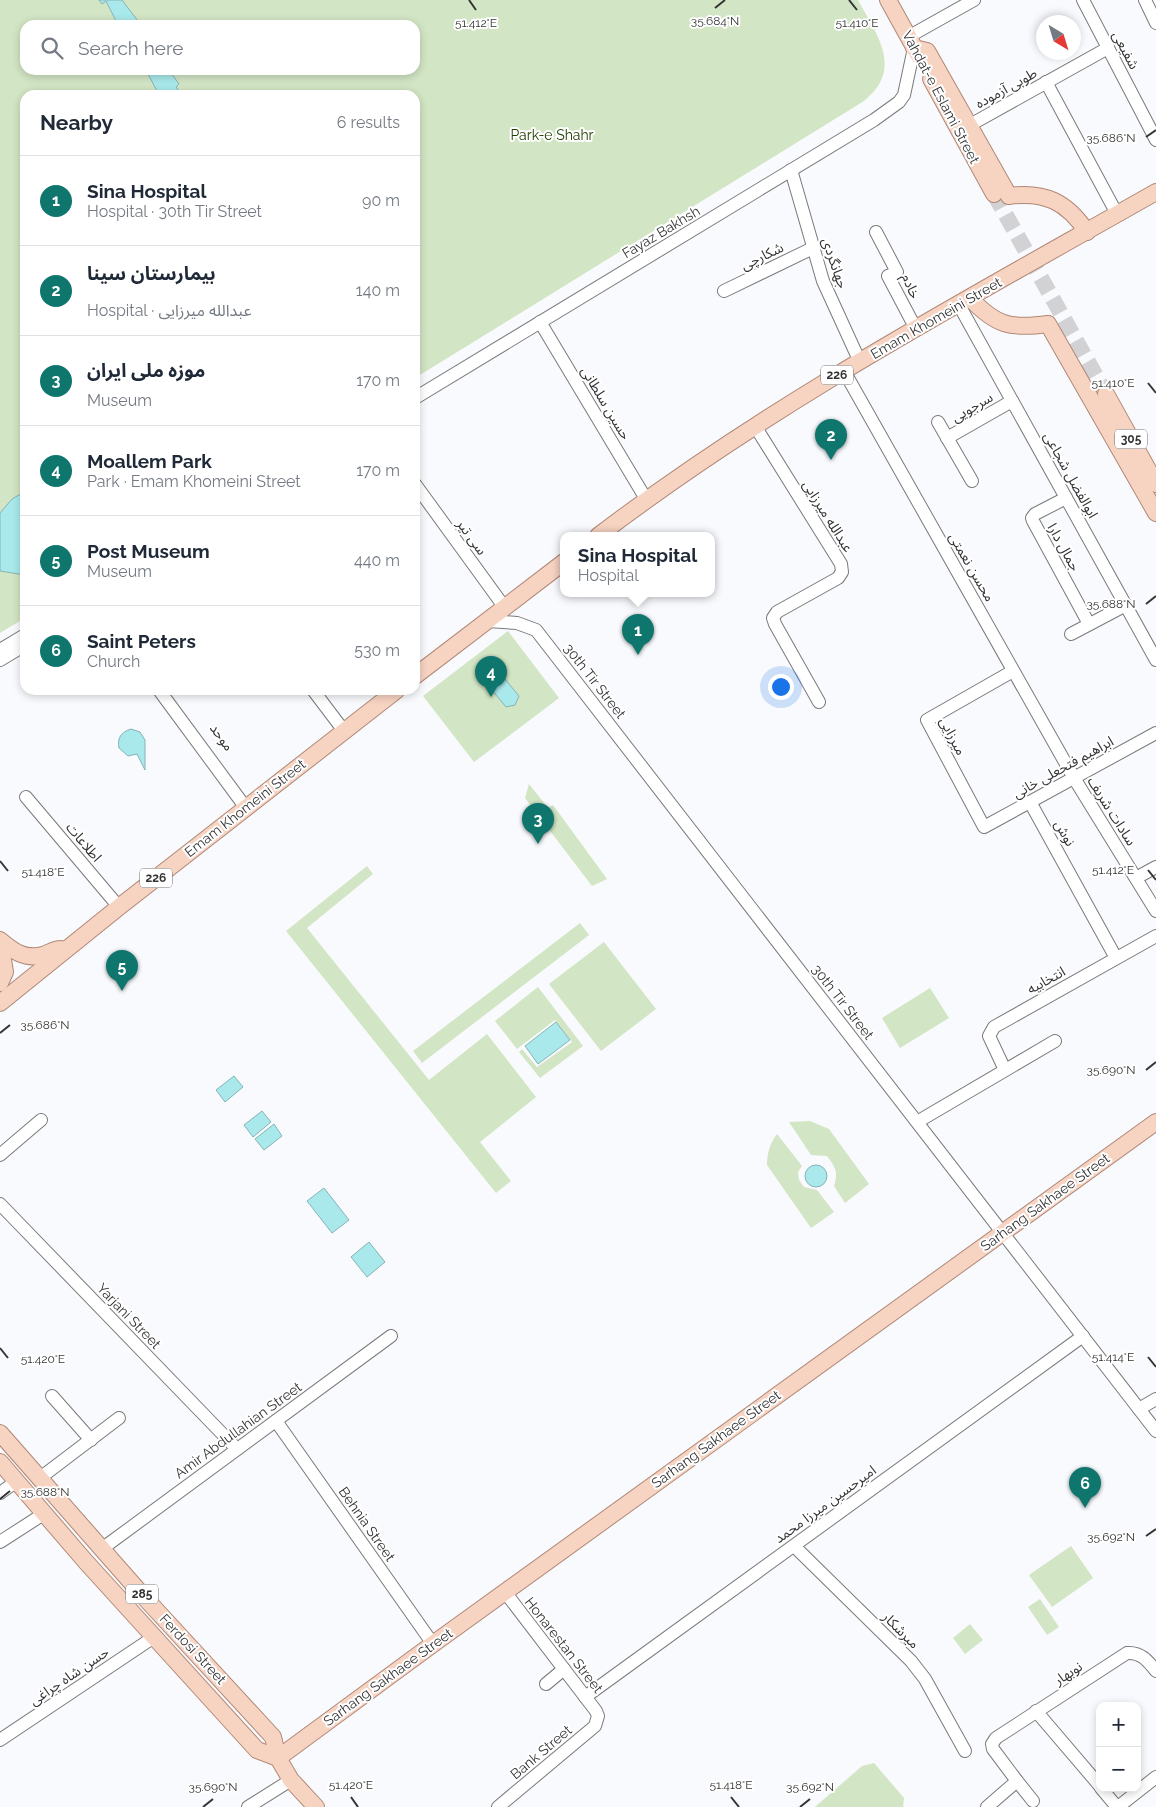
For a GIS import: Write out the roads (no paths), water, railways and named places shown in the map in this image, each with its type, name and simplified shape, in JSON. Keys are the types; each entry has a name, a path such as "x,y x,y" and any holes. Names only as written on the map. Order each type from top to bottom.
{"main road":[{"name":"Vahdat-e Eslami Street","path":"888,0 1001,195"},
{"path":"911,42 927,51 970,125 1001,195 1020,194 1038,196 1058,202 1074,214 1087,232"},
{"name":"Emam Khomeini Street","path":"603,532 646,500 755,426 844,371 1156,192"},
{"name":"305","path":"965,301 1005,324 1028,326 1048,324 1156,513"},
{"name":"305","path":"1106,394 1156,484"},
{"path":"420,672 560,565"},
{"name":"Emam Khomeini Street","path":"0,1003 119,907 391,695"},
{"path":"0,941 15,952 27,956 38,956 55,949 66,949"},
{"path":"0,941 5,972 0,983"},
{"name":"Sarhang Sakhaee Street","path":"278,1758 1156,1122"},
{"name":"Ferdosi Street","path":"0,1432 146,1598 273,1737 278,1758 291,1780 316,1807"},
{"name":"Ferdosi Street","path":"0,1462 86,1562 257,1750 278,1758"},
{"path":"86,1562 103,1548"},
{"path":"130,1609 146,1598"},
{"path":"154,1637 170,1624"}],"street":[{"path":"911,42 974,0"},
{"name":"شفیعی","path":"1083,0 1156,140"},
{"path":"1145,0 1156,23"},
{"name":"Fayaz Bakhsh","path":"420,395 874,120 899,102 904,95 911,42"},
{"name":"طوبی آزموده","path":"970,125 1108,48"},
{"path":"1046,82 1117,214"},
{"name":"جهانگردی","path":"791,170 824,281 860,362"},
{"name":"خادم","path":"876,232 897,272 888,276 916,329"},
{"name":"شکارچی","path":"724,291 814,248"},
{"name":"ابوالفضل شجاعی","path":"965,301 1012,401 1156,660"},
{"name":"حسین سلطانی","path":"540,322 646,500"},
{"name":"محسن نعمتی","path":"844,371 1074,778"},
{"name":"سرجویی","path":"947,438 1012,401"},
{"path":"938,422 972,481"},
{"name":"عبدالله میرزایی","path":"755,426 841,564 842,572 838,578 776,612 773,618 819,702"},
{"name":"سی تیر","path":"420,491 505,608"},
{"name":"جمال دارا","path":"1066,498 1035,514 1032,518 1089,624"},
{"path":"1071,634 1126,605"},
{"name":"30th Tir Street","path":"488,621 517,623 536,630 1156,1431"},
{"path":"0,650 20,638"},
{"path":"0,660 20,649"},
{"name":"میرزایی","path":"984,827 927,720 1013,671"},
{"path":"163,695 249,805"},
{"name":"موحد","path":"172,695 249,805"},
{"path":"316,695 344,731"},
{"name":"ابراهیم فتحعلی خانی","path":"984,827 1156,733"},
{"name":"سادات شریف","path":"1074,778 1156,912"},
{"name":"اطلاعات","path":"26,797 119,907"},
{"name":"نوش","path":"1030,802 1116,958"},
{"path":"1136,878 1156,867"},
{"name":"انتخابیه","path":"1005,1070 989,1036 990,1031 994,1027 1156,936"},
{"path":"917,1122 1055,1041"},
{"path":"0,1155 41,1120"},
{"name":"Yarjani Street","path":"2,1210 238,1449"},
{"name":"Amir Abdullahian Street","path":"103,1548 391,1336"},
{"name":"امیرحسین میرزا محمد","path":"585,1697 1083,1336"},
{"path":"52,1396 91,1440"},
{"path":"1139,1409 1156,1399"},
{"path":"40,1478 119,1418"},
{"name":"Behnia Street","path":"276,1421 433,1644"},
{"path":"0,1493 17,1481"},
{"path":"0,1542 44,1513"},
{"name":"میرشکار","path":"794,1546 911,1661 925,1679 965,1752"},
{"name":"Honarestan Street","path":"505,1592 598,1716"},
{"name":"حسن شاه چراغی","path":"0,1740 154,1637"},
{"name":"نوبهار","path":"1017,1782 993,1749 992,1744 996,1738 1127,1653 1143,1657 1156,1670"},
{"path":"546,1684 564,1670"},
{"path":"1036,1711 1096,1781"},
{"name":"Bank Street","path":"498,1807 596,1726 598,1716"},
{"path":"1105,1792 1118,1807 1156,1777"},
{"path":"248,1807 291,1780"},
{"path":"987,1807 1017,1782 1033,1801"}],"water":[{"path":"99,0 122,0 137,20 116,20 106,1 102,4"},
{"path":"149,75 173,75 179,84 176,87 178,90 156,90"},
{"path":"20,495 20,574 0,571 0,513 12,499"},
{"path":"495,667 519,696 515,705 506,707 481,677 486,669"},
{"path":"131,729 140,732 145,740 145,770 137,754 128,756 119,748 120,736"},
{"path":"556,1022 570,1040 538,1064 525,1046"},
{"path":"234,1076 243,1087 225,1102 216,1090"},
{"path":"262,1111 271,1122 253,1137 244,1125"},
{"path":"274,1124 282,1136 264,1150 255,1139"},
{"path":"816,1165 824,1168 827,1176 824,1184 816,1187 808,1184 805,1176 808,1168"},
{"path":"324,1188 349,1220 332,1233 307,1201"},
{"path":"369,1242 385,1262 367,1277 351,1257"}],"tunnel":[{"path":"994,194 1106,394"}],"place":[{"name":"بیمارستان سینا","path":"831,460"},
{"name":"Sina Hospital","path":"638,655"},
{"name":"Moallem Park","path":"491,697"},
{"name":"موزه ملی ایران","path":"538,844"},
{"name":"Post Museum","path":"122,991"},
{"name":"Saint Peters","path":"1085,1508"}],"park label":[{"name":"Park-e Shahr","path":"552,135"}]}
